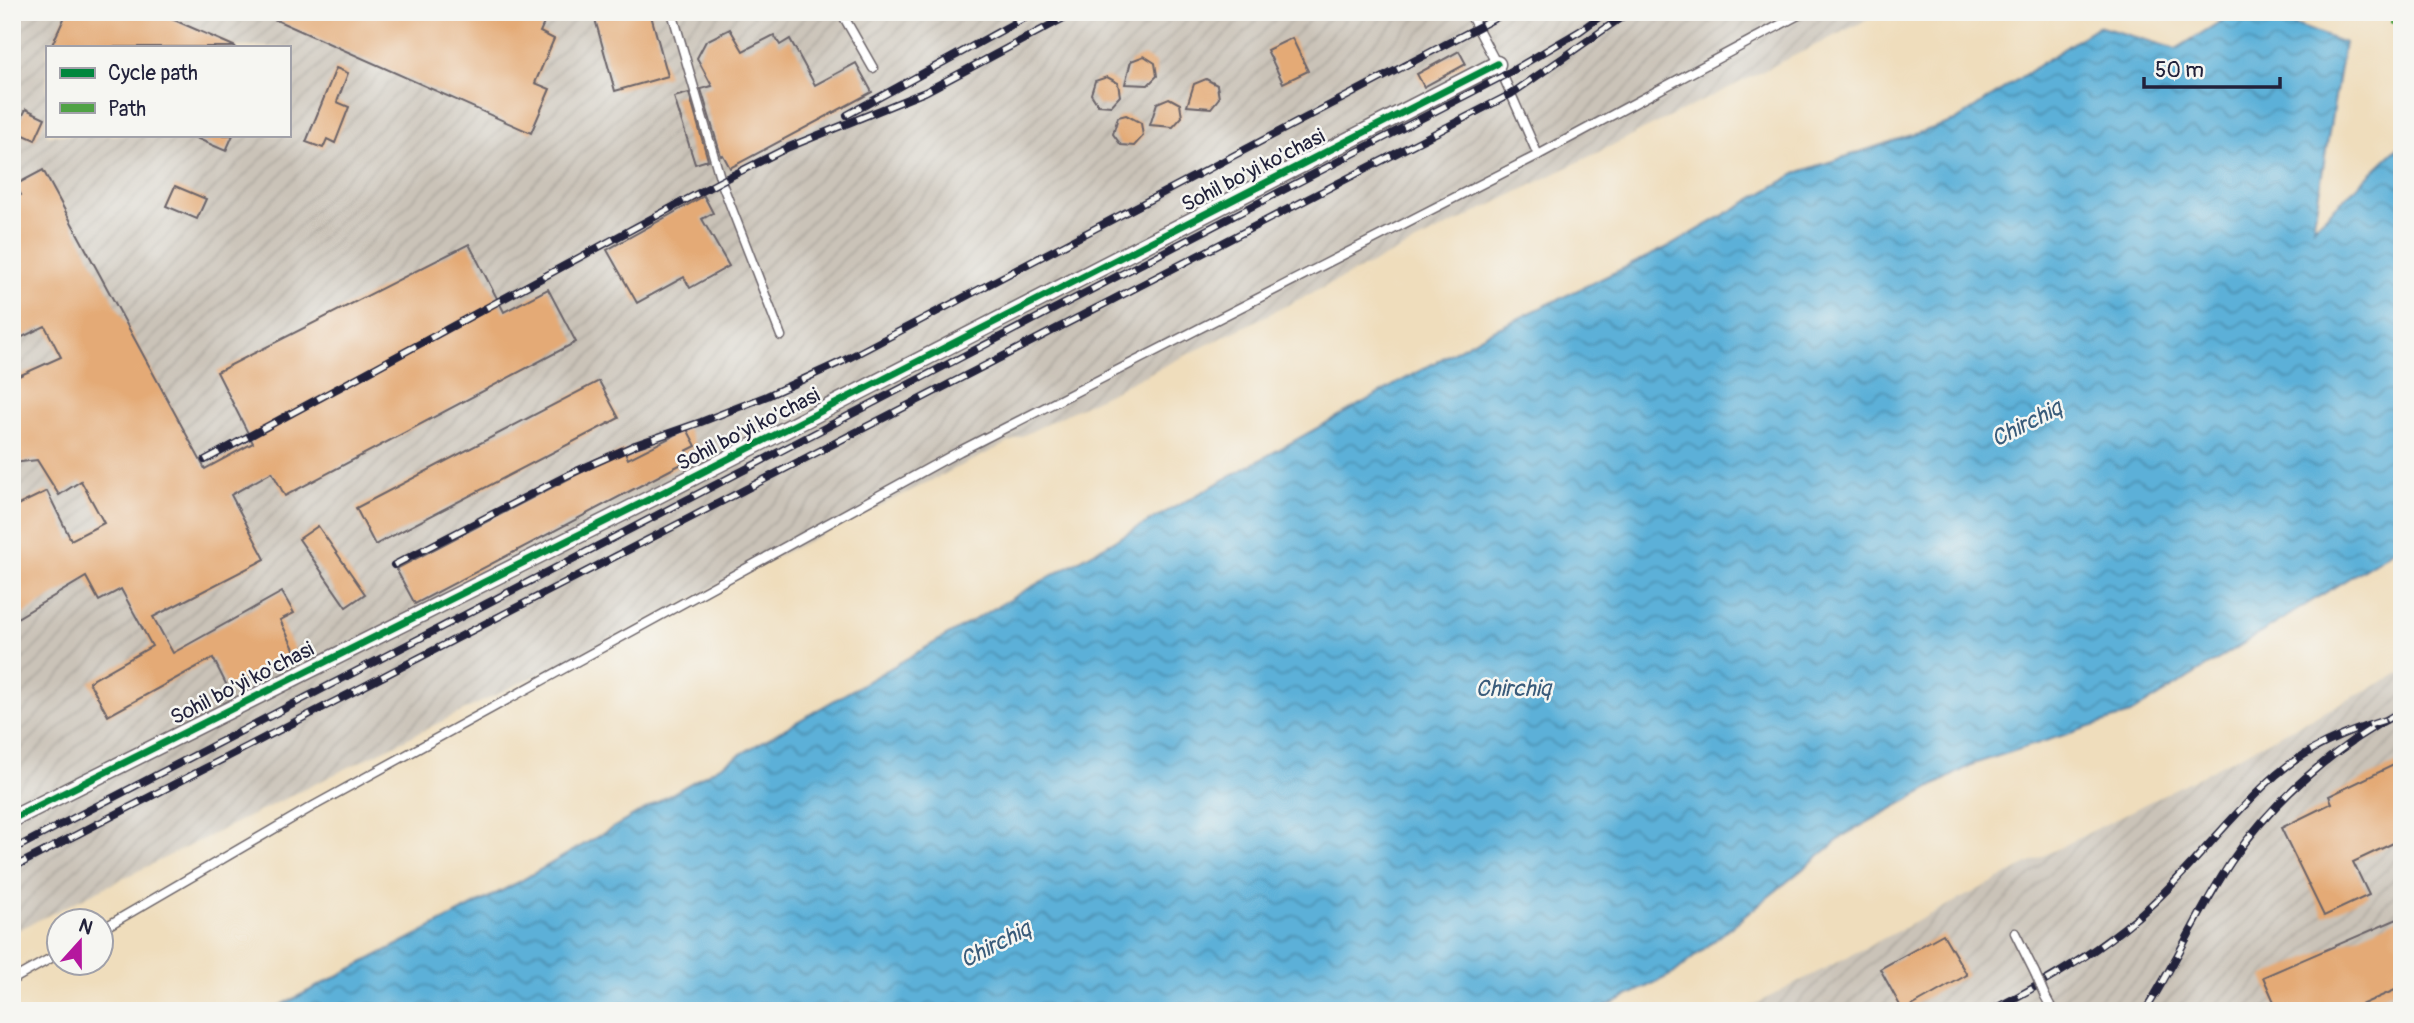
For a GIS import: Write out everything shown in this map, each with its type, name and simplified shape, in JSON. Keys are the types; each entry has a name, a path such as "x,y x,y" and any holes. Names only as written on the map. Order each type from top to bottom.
{"street":[{"name":"Sohil bo'yi ko'chasi","path":"12,819 667,491 1497,64"}],"lane":[{"path":"672,12 722,181 781,336"},
{"path":"841,12 873,68"},
{"path":"1468,12 1497,64 1538,155"},
{"path":"116,921 308,809 960,452 1538,155 1804,12"},
{"path":"2015,933 2053,1011"},
{"path":"12,980 46,961"}],"shaded area":[{"path":"12,12 1883,12 63,908 46,908 46,916 12,933"},
{"path":"2402,672 2402,1011 1742,1011"}],"water":[{"name":"Chirchiq","path":"2236,12 2261,12 2344,43 2313,228 2402,144 2402,545 2130,714 1973,764 1846,834 1673,974 1596,1011 270,1011 517,883 1033,586 1488,333 1670,246 1799,172 1955,121 2098,26 2176,49"}],"building":[{"path":"67,12 156,12 234,46 51,46"},
{"path":"258,12 549,12 540,32 554,39 535,83 550,89 531,133"},
{"path":"593,12 650,12 668,76 615,91"},
{"path":"730,29 743,51 774,35 780,45 790,39 815,85 856,63 872,92 730,168 723,155 721,156 701,89 712,86 697,58 706,41"},
{"path":"1292,38 1308,71 1283,83 1267,50"},
{"path":"1459,51 1466,64 1424,87 1417,74"},
{"path":"1144,56 1155,63 1157,76 1148,85 1125,84 1131,61"},
{"path":"336,68 348,73 337,102 349,107 335,143 327,139 323,148 306,142"},
{"path":"1107,77 1118,83 1120,96 1111,106 1098,105 1091,94 1095,81"},
{"path":"1206,79 1217,85 1219,98 1211,108 1187,106 1194,84"},
{"path":"689,93 708,160 695,164 674,97"},
{"path":"1169,98 1180,104 1182,117 1173,127 1150,125 1157,103"},
{"path":"26,109 45,118 35,140 15,131"},
{"path":"1126,115 1141,123 1143,136 1134,146 1121,145 1113,134 1118,117"},
{"path":"191,136 233,136 226,151"},
{"path":"43,170 205,469 253,443 217,372 469,244 504,312 548,289 576,342 285,496 272,472 231,495 265,559 153,617 173,653 282,592 294,613 280,620 297,655 228,688 213,658 108,716 89,682 152,646 121,589 99,601 86,577 12,621 12,508 47,491 71,540 104,523 81,481 59,495 37,460 12,463 12,379 61,357 45,326 12,342 12,200 21,195 15,185"},
{"path":"175,186 206,199 197,219 166,206"},
{"path":"704,196 713,213 702,219 729,266 690,288 684,277 637,303 607,250"},
{"path":"599,381 619,418 375,545 356,508"},
{"path":"687,429 696,446 686,451 691,459 415,604 396,569 624,450 628,459"},
{"path":"318,526 365,594 346,607 299,539"},
{"path":"2402,761 2402,839 2353,862 2369,895 2324,916 2281,828 2332,803 2329,796"},
{"path":"2402,917 2402,987 2347,1011 2278,1011 2263,977"},
{"path":"1943,934 1967,975 1903,1011 1880,969"}],"railway":[{"path":"847,115 1035,12"},
{"path":"205,460 721,181 789,147 925,92 1075,12"},
{"path":"394,565 570,474 635,445 767,396 843,361 1507,12"},
{"path":"12,850 1503,76 1580,31 1606,12"},
{"path":"12,868 1511,94 1629,12"},
{"path":"2145,1011 2219,880 2266,817 2307,776 2330,758 2402,711"},
{"path":"1990,1011 2074,964 2132,922 2182,874 2259,790 2288,765 2328,742 2385,720"}],"marked path":[{"path":"2395,25 2400,12"}],"cycle path":[{"path":"12,819 654,497 1497,64"}]}
